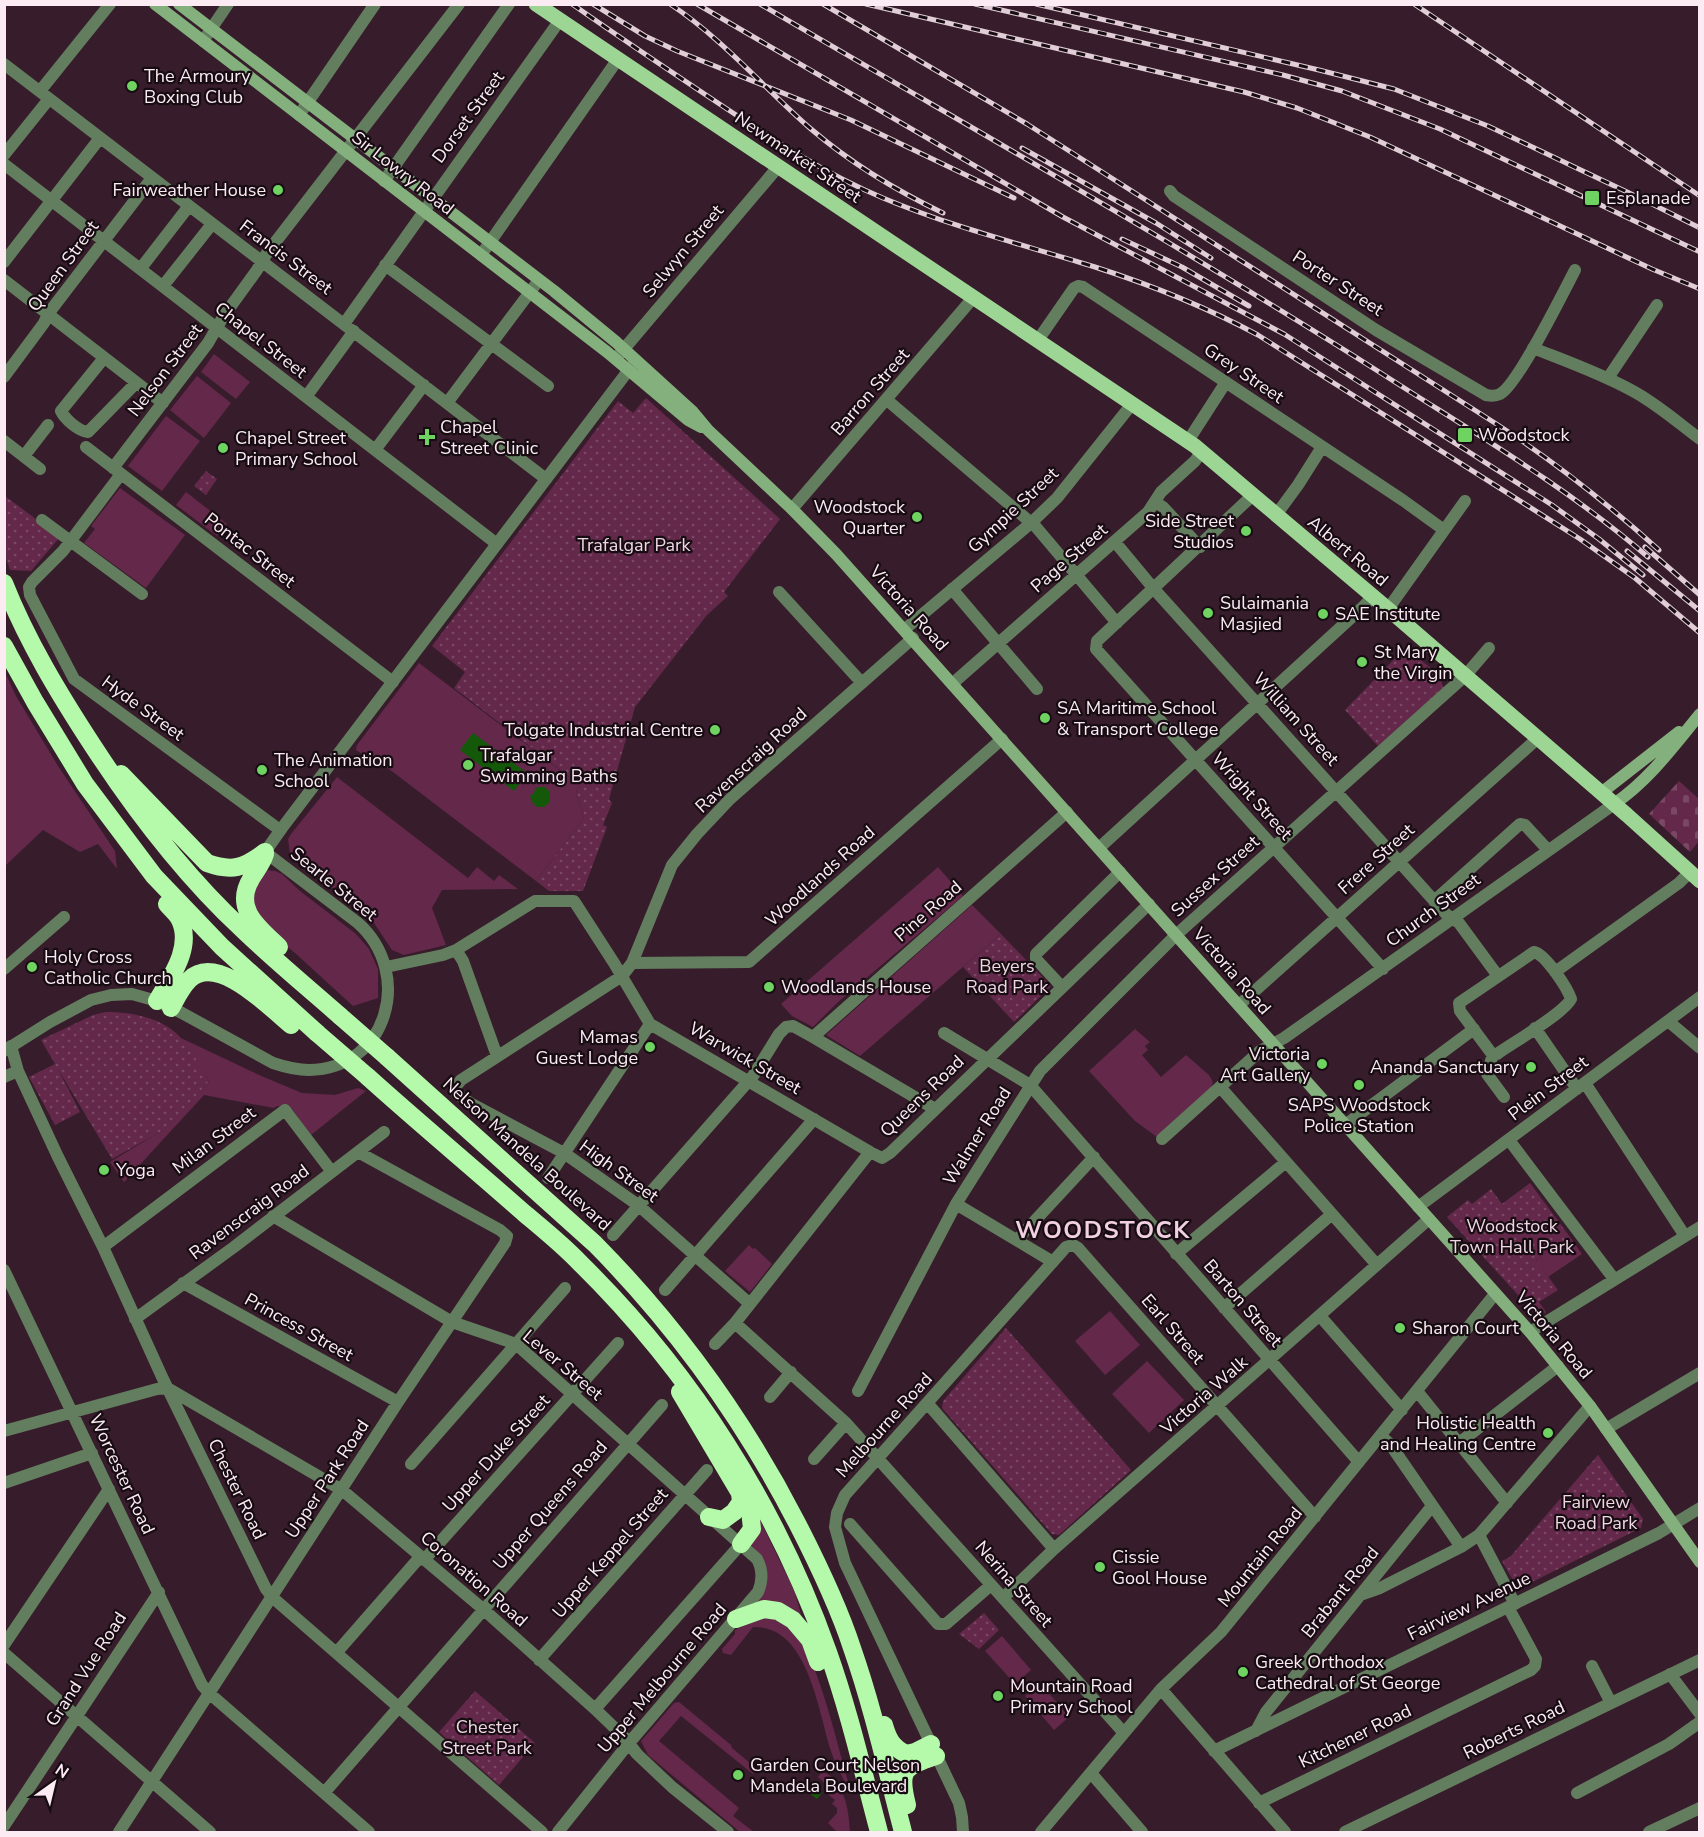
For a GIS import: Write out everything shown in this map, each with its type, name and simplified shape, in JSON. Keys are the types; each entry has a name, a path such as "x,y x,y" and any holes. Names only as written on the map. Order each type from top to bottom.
{"highway":[{"name":"Nelson Mandela Boulevard","path":"4,583 36,652 64,702 130,801 195,880 241,928 343,1014 595,1244 624,1273 682,1341 761,1456 820,1568 838,1610 862,1679 903,1833"},
{"path":"4,646 85,784 154,876 222,947 314,1037"},
{"path":"64,702 120,772 207,863 221,868 235,869 255,860 265,852"},
{"path":"85,784 102,822 143,877 179,918 185,937 164,1005"},
{"path":"265,852 263,860 249,881 245,894 246,907 251,920 343,1014"},
{"path":"164,1005 195,975 210,971 229,977 314,1037 402,1108 580,1262 662,1352 714,1422 741,1466 792,1562 841,1690 879,1833"},
{"path":"662,1352 673,1380 750,1510 752,1529 741,1544"},
{"path":"710,1517 723,1520 734,1512 741,1502 740,1493"},
{"path":"820,1568 862,1649 891,1743 895,1749 906,1754 934,1750"},
{"path":"736,1619 764,1609 778,1611 793,1620 810,1640 834,1705 850,1728"},
{"path":"914,1833 903,1788 904,1772 934,1750"}],"main road":[{"name":"Sir Lowry Road","path":"155,4 615,359 632,365"},
{"name":"Newmarket Street","path":"536,4 1038,340"},
{"name":"Sir Lowry Road","path":"183,6 539,280 624,349"},
{"name":"Albert Road","path":"1038,340 1188,441 1388,609 1695,877"},
{"name":"Victoria Road","path":"624,349 632,365 688,420 708,430 836,554 1530,1332 1590,1406 1700,1562"},
{"path":"1601,793 1697,717"},
{"path":"1614,804 1633,791 1648,776 1697,717"}],"street":[{"path":"4,155 110,4"},
{"path":"203,41 228,4"},
{"path":"298,115 375,4"},
{"name":"Nelson Street","path":"32,582 70,540 163,403 218,329 223,317 262,262 459,4"},
{"path":"384,181 509,4"},
{"name":"Dorset Street","path":"306,397 385,265 560,20"},
{"path":"481,255 618,59"},
{"name":"Francis Street","path":"4,64 546,479"},
{"path":"4,262 100,138"},
{"name":"Chapel Street","path":"4,164 497,544"},
{"name":"Selwyn Street","path":"615,359 778,167"},
{"name":"Queen Street","path":"4,376 44,323 48,314 152,178"},
{"name":"Porter Street","path":"1170,191 1234,238 1376,330 1478,391 1492,396 1502,393 1533,348"},
{"path":"141,268 189,206"},
{"path":"163,286 212,224"},
{"path":"385,265 548,386"},
{"path":"1575,270 1533,348 1608,378 1639,394 1700,439"},
{"path":"4,280 163,403"},
{"path":"447,403 539,280"},
{"name":"Grey Street","path":"1038,340 1078,286 1083,287 1444,530"},
{"name":"Barron Street","path":"792,509 973,298"},
{"path":"1608,378 1657,305"},
{"path":"104,358 61,411 63,416 83,431 88,432 136,383"},
{"name":"Searle Street","path":"6,1048 66,1013 100,997 132,994 164,1005 273,1063 293,1070 330,1067 347,1061 364,1047 378,1028 388,1003 389,985 382,953 366,931 265,852 632,365"},
{"path":"1188,441 1226,382"},
{"path":"375,450 424,385"},
{"path":"887,400 1031,523 1117,623 1253,495"},
{"name":"Gympie Street","path":"909,634 952,589 1031,523 1070,483 1132,404"},
{"path":"24,456 48,425"},
{"path":"4,441 40,469"},
{"name":"Pontac Street","path":"86,447 393,682"},
{"path":"1276,514 1322,447"},
{"name":"Page Street","path":"952,684 1148,512 1161,492 1195,461 1201,452"},
{"path":"1388,609 1465,501"},
{"path":"1155,502 1163,507 1200,547"},
{"path":"42,520 142,594"},
{"name":"William Street","path":"1115,542 1154,589 1434,901 1459,922 1498,976"},
{"name":"Hyde Street","path":"32,582 29,588 30,595 74,679 280,830"},
{"path":"952,589 1037,689"},
{"path":"779,592 862,683"},
{"path":"1099,848 1372,597"},
{"name":"Wright Street","path":"1117,623 1097,641 1096,647 1383,969"},
{"name":"Ravenscraig Road","path":"454,1087 460,1080 622,976 632,963 672,865 697,834 730,799 862,683 909,634"},
{"name":"Sussex Street","path":"1176,935 1465,676 1489,648"},
{"name":"Woodlands Road","path":"632,963 749,962 1002,739"},
{"name":"Frere Street","path":"1239,1005 1537,739"},
{"name":"Church Street","path":"1162,1139 1260,1051 1274,1045 1383,969 1614,804"},
{"name":"Pine Road","path":"813,1036 1067,812"},
{"path":"1434,901 1520,824 1525,825 1548,850"},
{"path":"1062,987 1036,959 1037,952 1120,872"},
{"path":"1555,972 1679,884 1695,877"},
{"name":"Warwick Street","path":"456,950 535,901 576,902 650,1024 870,1152"},
{"name":"Queens Road","path":"715,1344 735,1323 870,1152 878,1157 885,1157 1149,904"},
{"path":"4,969 64,917"},
{"name":"Walmer Road","path":"858,1391 956,1204 1030,1085 1040,1071 1176,935"},
{"path":"386,967 456,950 463,961 497,1056"},
{"path":"1534,952 1540,954 1555,972 1571,999 1567,1005 1535,1028 1493,1054 1460,1011 1459,1003 1534,952"},
{"name":"Plein Street","path":"1418,1207 1700,997"},
{"path":"1668,1021 1700,1048"},
{"path":"548,1178 650,1024"},
{"path":"614,1235 748,1081 786,1027 793,1026 813,1036 935,1109"},
{"path":"1535,1028 1581,1086 1685,1236"},
{"path":"1345,1125 1473,1029"},
{"name":"Barton Street","path":"944,1033 1030,1085 1359,1462"},
{"name":"Chester Road","path":"6,1048 103,1246 168,1389 261,1580 272,1597 542,1833"},
{"path":"1493,1054 1487,1074 1504,1096"},
{"path":"4,1077 18,1071"},
{"name":"High Street","path":"454,1087 458,1094 470,1103 564,1153 638,1205 750,1304"},
{"path":"1221,1088 1377,1265"},
{"name":"Milan Street","path":"103,1246 285,1110 332,1172"},
{"path":"665,1290 814,1119"},
{"name":"Ravenscraig Road","path":"135,1319 384,1132"},
{"path":"1509,1140 1614,1279"},
{"name":"Upper Park Road","path":"118,1833 398,1402 505,1243 507,1236 358,1152"},
{"path":"1017,1240 1094,1157"},
{"path":"1176,1254 1286,1162"},
{"path":"956,1204 1053,1262"},
{"path":"1224,1308 1332,1214"},
{"name":"Lever Street","path":"273,1216 452,1322 516,1344 684,1496 741,1544"},
{"name":"Victoria Walk","path":"1003,1598 1054,1549 1429,1220"},
{"path":"1530,1332 1700,1227"},
{"name":"Melbourne Road","path":"963,1833 959,1803 845,1563 835,1527 837,1513 845,1495 1066,1247 1076,1246"},
{"name":"Earl Street","path":"1076,1246 1315,1517"},
{"name":"Worcester Road","path":"4,1270 202,1685 369,1833"},
{"name":"Princess Street","path":"183,1283 398,1402"},
{"path":"411,1464 565,1288"},
{"name":"Mountain Road","path":"1041,1833 1161,1689 1221,1632 1495,1294"},
{"path":"1320,1316 1402,1410"},
{"name":"Nerina Street","path":"735,1323 846,1423 1124,1733"},
{"name":"Upper Duke Street","path":"337,1652 618,1343"},
{"path":"1459,1443 1558,1366"},
{"path":"770,1398 791,1372"},
{"path":"1606,1429 1700,1372"},
{"path":"4,1431 157,1389 168,1389"},
{"name":"Coronation Road","path":"168,1389 342,1490 483,1609 595,1709 672,1787 728,1833"},
{"path":"1417,1392 1507,1503"},
{"path":"928,1404 1054,1549"},
{"name":"Upper Queens Road","path":"324,1793 662,1405"},
{"path":"1360,1595 1380,1588 1461,1547 1479,1535 1590,1406"},
{"path":"814,1459 846,1423"},
{"path":"1381,1436 1389,1444 1461,1547"},
{"path":"4,1483 92,1453"},
{"name":"Upper Keppel Street","path":"539,1660 707,1470"},
{"path":"4,1645 109,1489"},
{"name":"Brabant Road","path":"1256,1731 1266,1712 1432,1506"},
{"name":"Fairview Avenue","path":"1214,1751 1674,1524 1700,1508"},
{"path":"850,1524 938,1624 946,1624 991,1585"},
{"path":"1479,1535 1511,1605"},
{"path":"595,1709 741,1544"},
{"name":"Upper Melbourne Road","path":"558,1833 629,1743 758,1592 762,1578 760,1566 757,1558 741,1544"},
{"name":"Grand Vue Road","path":"4,1827 159,1592"},
{"name":"Kitchener Road","path":"1259,1803 1531,1670 1536,1659 1511,1605"},
{"path":"4,1653 210,1833"},
{"name":"Roberts Road","path":"1345,1833 1700,1660"},
{"path":"1592,1666 1611,1703"},
{"path":"1670,1674 1700,1714"},
{"path":"1161,1689 1285,1833"},
{"path":"1577,1793 1669,1744 1700,1722"},
{"path":"1091,1773 1142,1833"},
{"path":"1649,1833 1700,1808"}],"green space":[{"path":"214,354 250,382 236,399 201,372"},
{"path":"197,376 231,403 204,438 170,410"},
{"name":"Trafalgar Park","path":"646,398 780,519 724,592 728,596 707,615 635,707 609,799 612,803 603,825 607,827 583,891 549,891 536,881 584,818 576,792 580,785 454,688 465,672 432,646 618,401 633,413"},
{"path":"166,416 200,441 162,491 128,466"},
{"path":"206,471 217,479 206,495 194,486"},
{"path":"120,488 185,535 146,588 84,543 95,529 91,526"},
{"path":"186,492 227,524 217,536 176,505"},
{"path":"5,496 60,537 31,571 10,570 5,556"},
{"path":"1405,648 1440,675 1443,688 1378,746 1345,710"},
{"name":"Trafalgar Swimming Baths","path":"419,663 580,785 576,792 584,818 536,881 368,753 365,756 356,750 357,745"},
{"path":"5,672 16,696 58,766 115,851 117,869 98,844 80,852 43,830 5,866"},
{"path":"337,777 468,878 477,867 494,881 499,875 518,889 442,890 432,908 446,945 404,955 392,950 372,920 290,854 288,839 291,834"},
{"path":"1679,781 1699,799 1699,841 1690,852 1649,814"},
{"path":"938,867 963,896 838,1002 813,1027 792,1016 781,1004"},
{"path":"266,870 282,874 300,891 356,934 369,949 378,969 378,998 353,1006 271,934 252,907 255,880"},
{"path":"972,905 1001,934 860,1056 826,1035"},
{"name":"Beyers Road Park","path":"1001,934 1051,986 1014,1022 963,967"},
{"path":"105,1012 145,1017 172,1030 188,1047 209,1081 169,1127 112,1159 58,1069 80,1112 55,1125 29,1077 55,1064 41,1040 93,1015"},
{"path":"1135,1029 1150,1042 1145,1046 1148,1050 1142,1055 1161,1077 1186,1055 1209,1075 1213,1082 1211,1088 1157,1137 1135,1121 1089,1071"},
{"path":"181,1038 302,1093 335,1095 358,1088 366,1091 311,1135 292,1109 277,1106 274,1108 204,1095 124,1182 110,1162 168,1127 209,1081"},
{"name":"Woodstock Town Hall Park","path":"1530,1183 1570,1237 1536,1260 1558,1290 1539,1302 1546,1312 1538,1317 1447,1217 1468,1200 1472,1204 1491,1189 1502,1204"},
{"path":"1570,1237 1582,1254 1548,1277 1536,1260"},
{"path":"749,1245 772,1264 750,1292 725,1271"},
{"path":"1110,1311 1140,1345 1105,1375 1075,1341"},
{"path":"1006,1328 1131,1470 1059,1535 1052,1534 942,1408 943,1401"},
{"path":"1147,1361 1184,1400 1149,1433 1112,1394"},
{"name":"Fairview Road Park","path":"1598,1455 1643,1519 1641,1528 1518,1589 1502,1561 1510,1557"},
{"path":"756,1512 794,1590 803,1621 751,1609 763,1558 751,1545"},
{"path":"984,1613 999,1630 979,1649 959,1634"},
{"path":"761,1618 784,1623 801,1640 819,1680 851,1792 833,1757 808,1673 787,1640 772,1630 753,1627 731,1655 723,1653 722,1649 735,1634 735,1630"},
{"path":"1002,1636 1031,1670 1015,1684 985,1651"},
{"path":"1040,1683 1069,1717 1054,1730 1025,1696"},
{"name":"Chester Street Park","path":"475,1691 535,1743 499,1785 439,1732"},
{"path":"679,1702 731,1745 755,1771 753,1774 681,1716 659,1741 739,1808 733,1816 754,1832 740,1832 648,1755 641,1741 674,1703"},
{"path":"822,1772 836,1781 841,1789 847,1806 850,1832 837,1832 828,1823 837,1813 837,1808 832,1804 835,1800 826,1793 829,1787 818,1777"}],"shaded area":[{"path":"473,733 527,773 514,791 460,750"},
{"path":"537,787 545,787 550,792 550,802 544,807 537,807 532,802 530,796"},
{"path":"809,1783 822,1793 817,1799 801,1787"}],"railway":[{"path":"572,4 776,141 861,188 935,218 1137,281 1178,297 1258,335 1580,539 1635,578 1700,633"},
{"path":"593,4 645,36 677,51 851,120 1014,198"},
{"path":"670,4 726,48 826,142 874,176 943,213"},
{"path":"697,4 1063,217 1284,334 1552,505 1643,575"},
{"path":"760,4 1152,233 1307,327 1553,484 1648,557"},
{"path":"823,4 1027,124 1498,425 1581,484 1659,550"},
{"path":"866,4 1244,92 1297,108 1370,137 1652,269 1700,289"},
{"path":"975,4 1283,75 1342,91 1440,129 1700,252"},
{"path":"1036,4 1394,89 1488,126 1700,228"},
{"path":"1414,4 1700,196"},
{"path":"1022,148 1156,223 1211,258"},
{"path":"1122,239 1182,267 1249,306"},
{"path":"1645,547 1700,595"},
{"path":"1627,551 1700,611"}],"place":[{"name":"The Armoury Boxing Club","path":"132,86"},
{"name":"Fairweather House","path":"278,190"},
{"name":"Esplanade","path":"1592,198"},
{"name":"Woodstock","path":"1465,435"},
{"name":"Chapel Street Clinic","path":"427,437"},
{"name":"Chapel Street Primary School","path":"223,448"},
{"name":"Woodstock Quarter","path":"917,517"},
{"name":"Side Street Studios","path":"1246,531"},
{"name":"Sulaimania Masjied","path":"1208,613"},
{"name":"SAE Institute","path":"1323,614"},
{"name":"St Mary the Virgin","path":"1362,662"},
{"name":"SA Maritime School & Transport College","path":"1045,718"},
{"name":"Tolgate Industrial Centre","path":"715,730"},
{"name":"Trafalgar Swimming Baths","path":"468,765"},
{"name":"The Animation School","path":"262,770"},
{"name":"Holy Cross Catholic Church","path":"32,967"},
{"name":"Woodlands House","path":"769,987"},
{"name":"Mamas Guest Lodge","path":"650,1047"},
{"name":"Victoria Art Gallery","path":"1322,1064"},
{"name":"Ananda Sanctuary","path":"1531,1067"},
{"name":"SAPS Woodstock Police Station","path":"1359,1085"},
{"name":"Yoga","path":"104,1170"},
{"name":"Sharon Court","path":"1400,1328"},
{"name":"Holistic Health and Healing Centre","path":"1548,1433"},
{"name":"Cissie Gool House","path":"1100,1567"},
{"name":"Greek Orthodox Cathedral of St George","path":"1243,1672"},
{"name":"Mountain Road Primary School","path":"998,1696"},
{"name":"Garden Court Nelson Mandela Boulevard","path":"738,1775"}],"district":[{"name":"WOODSTOCK","path":"1103,1230"}]}
